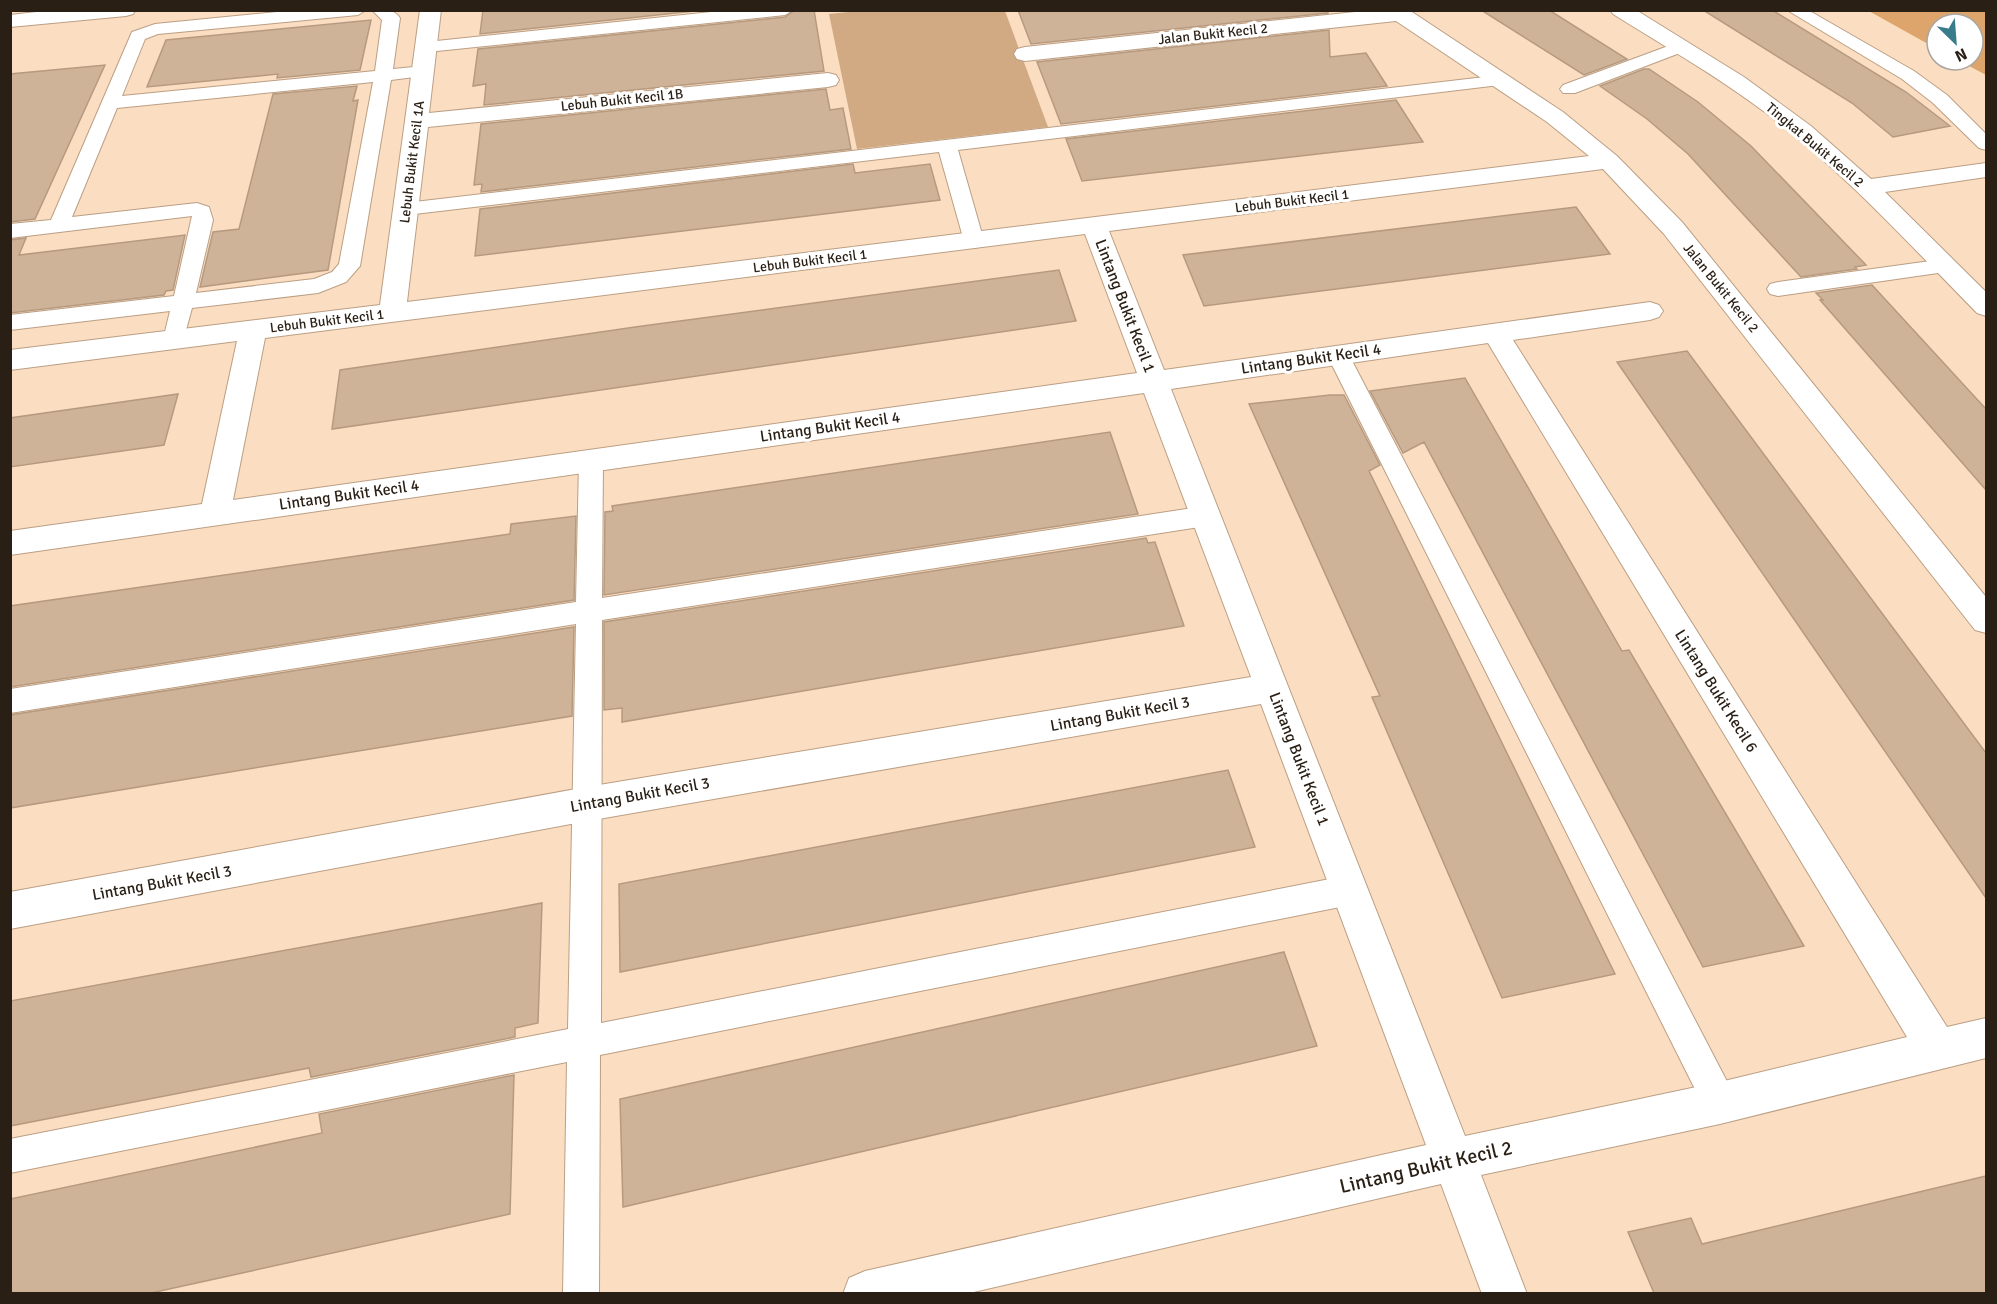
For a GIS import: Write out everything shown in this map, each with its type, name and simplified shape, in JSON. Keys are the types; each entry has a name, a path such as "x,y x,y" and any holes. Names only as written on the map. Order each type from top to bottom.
{"street":[{"path":"10,21 126,10"},
{"name":"Lebuh Bukit Kecil 1A","path":"392,313 431,10"},
{"name":"Tingkat Bukit Kecil 2","path":"1620,10 1775,109 1866,187 1986,308"},
{"name":"Jalan Bukit Kecil 2","path":"1025,54 1397,12 1555,117 1609,161 1673,228 1986,620"},
{"name":"Lebuh Bukit Kecil 1B","path":"417,121 828,80"},
{"name":"Lebuh Bukit Kecil 1","path":"10,360 1609,161"},
{"path":"1866,187 1986,170"},
{"name":"Lintang Bukit Kecil 1","path":"1094,225 1505,1293"},
{"name":"Lintang Bukit Kecil 4","path":"10,543 1650,311"},
{"path":"215,514 254,330"},
{"name":"Lintang Bukit Kecil 6","path":"1495,333 1937,1049"},
{"name":"Lintang Bukit Kecil 3","path":"10,911 587,804 1272,688"},
{"name":"Lintang Bukit Kecil 2","path":"865,1293 1454,1160 1720,1103 1986,1038"}],"lane":[{"path":"59,224 138,36 147,31 358,10"},
{"path":"10,323 318,286 339,277 349,266 383,75 391,18 380,10"},
{"path":"427,47 785,10"},
{"path":"1795,10 1908,75 1940,99 1986,144"},
{"path":"1569,89 1679,47"},
{"path":"111,103 424,71"},
{"path":"406,209 1502,80"},
{"path":"947,146 974,241"},
{"path":"10,231 197,209 202,212 174,340"},
{"path":"1778,289 1945,266"},
{"path":"1338,356 1720,1103"},
{"path":"581,1293 591,461"},
{"path":"10,701 1206,516"},
{"path":"10,1156 1350,890"}],"shaded area":[{"path":"868,10 1005,11 1048,127 857,149 829,14"},
{"path":"1867,10 1986,11 1986,75 1980,72 1985,72 1985,12 1925,12 1925,42"}],"building":[{"path":"483,10 704,10 480,34"},
{"path":"795,10 814,10 824,71 484,105 486,84 473,86 478,49 785,17"},
{"path":"1018,10 1328,10 1328,13 1031,44"},
{"path":"1481,10 1549,10 1627,59 1584,75"},
{"path":"1703,10 1772,10 1906,92 1950,126 1893,137 1852,103"},
{"path":"371,20 360,70 277,78 278,74 147,87 166,40"},
{"path":"1329,30 1330,57 1366,53 1387,86 1061,124 1037,62"},
{"path":"105,65 35,219 10,222 10,74"},
{"path":"1649,69 1698,102 1751,146 1866,265 1855,267 1857,269 1801,277 1688,154 1647,119 1600,86"},
{"path":"357,86 353,101 358,100 328,270 200,287 213,232 239,229 273,94"},
{"path":"826,89 830,110 843,108 851,149 481,192 482,184 474,185 481,124"},
{"path":"1396,100 1423,142 1082,181 1066,139"},
{"path":"853,164 855,173 930,164 940,200 475,256 480,209"},
{"path":"1576,207 1610,254 1204,306 1183,255"},
{"path":"185,235 173,290 166,291 164,295 10,313 10,240 26,238 19,255"},
{"path":"1059,270 1076,321 332,429 340,370 635,327"},
{"path":"1872,285 1986,409 1986,490 1816,293"},
{"path":"1687,351 1986,753 1986,898 1617,362"},
{"path":"1465,378 1622,651 1629,650 1804,946 1703,967 1424,442 1403,453 1370,391"},
{"path":"178,394 164,445 10,467 10,418"},
{"path":"1344,395 1380,465 1369,471 1615,974 1502,998 1372,697 1380,696 1249,404"},
{"path":"1110,432 1138,514 604,595 605,512 613,511 612,506"},
{"path":"576,516 574,600 10,687 10,606 510,534 511,524"},
{"path":"1146,538 1148,543 1155,542 1184,626 622,722 622,708 604,710 604,622"},
{"path":"574,627 572,716 10,808 10,715"},
{"path":"1228,770 1255,847 620,972 619,884"},
{"path":"542,903 538,1023 515,1028 515,1037 311,1077 309,1068 10,1126 10,1001"},
{"path":"1284,952 1317,1046 623,1207 620,1099"},
{"path":"514,1075 510,1214 151,1293 10,1293 10,1199 322,1133 319,1114"},
{"path":"1986,1176 1986,1293 1654,1293 1628,1232 1691,1218 1702,1244"}]}
